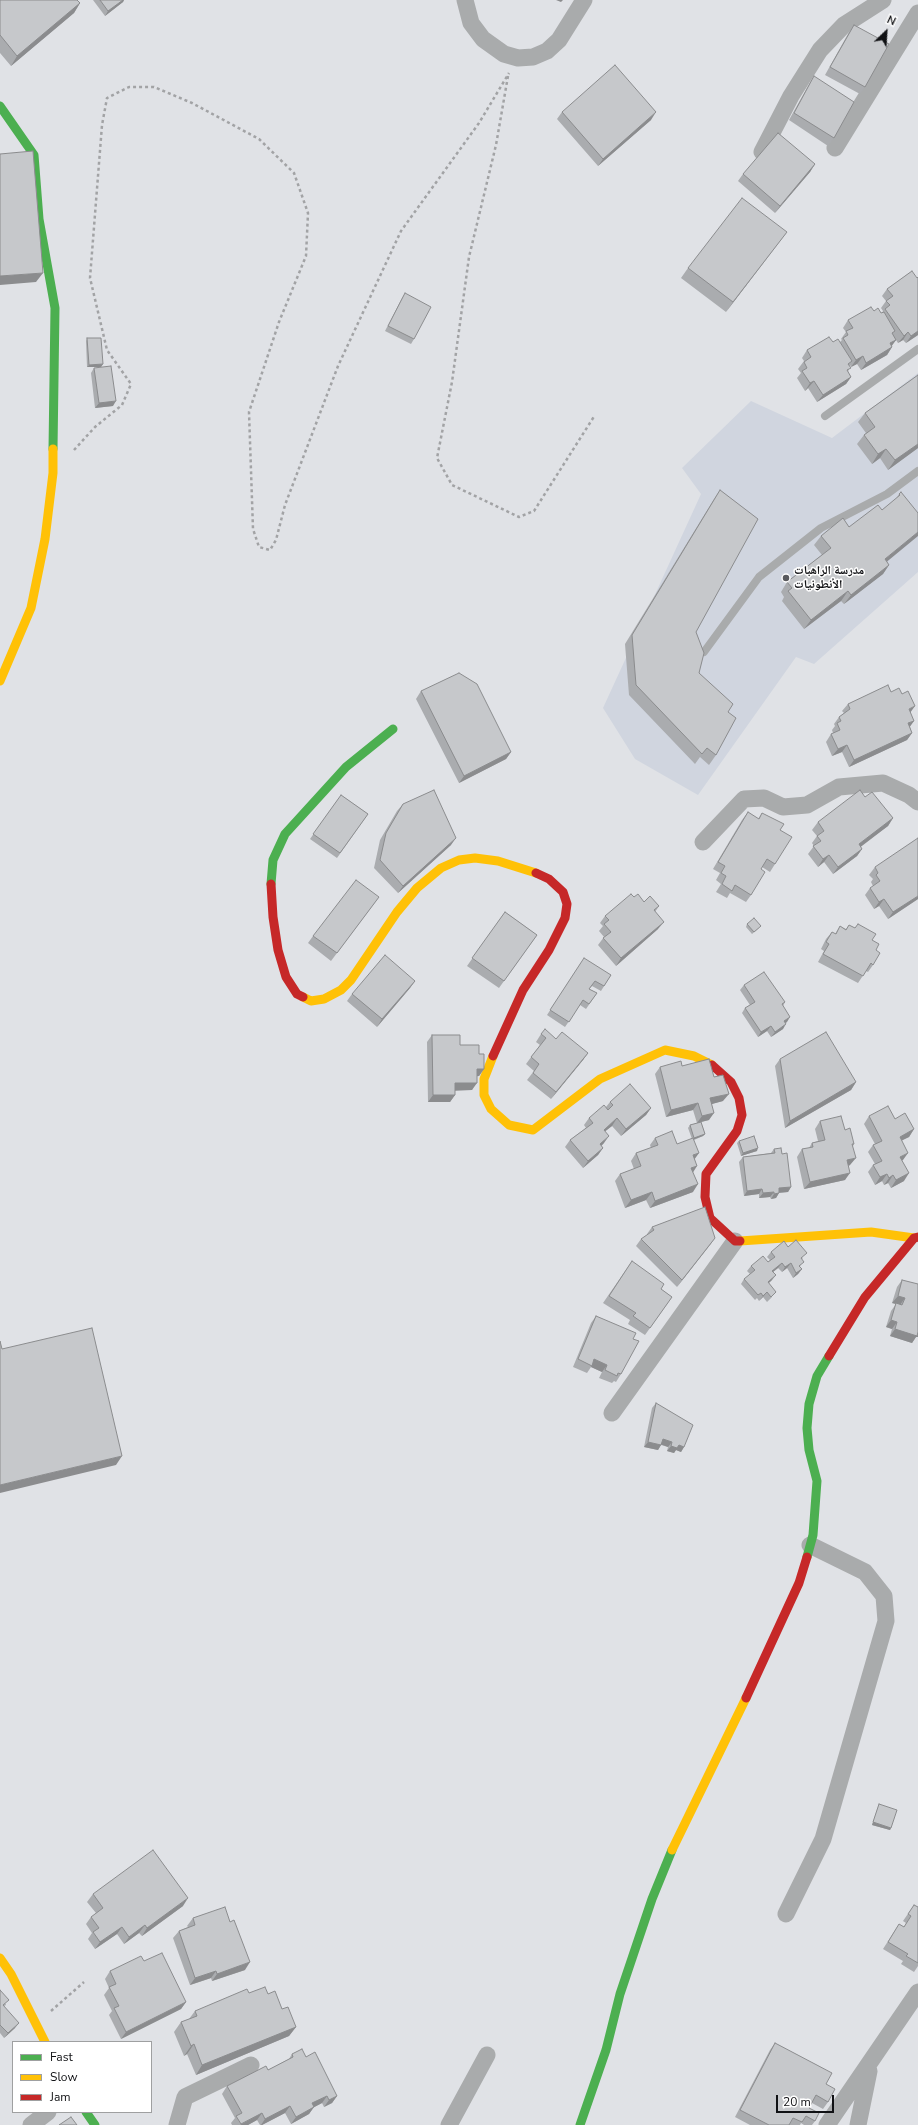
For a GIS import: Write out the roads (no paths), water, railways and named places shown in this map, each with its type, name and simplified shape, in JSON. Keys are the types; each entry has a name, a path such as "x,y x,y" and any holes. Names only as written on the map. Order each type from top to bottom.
{"street":[{"path":"465,0 471,23 483,39 504,54 518,58 533,57 547,51 559,40 584,0"},
{"path":"762,152 791,96 820,50 844,25 883,0"},
{"path":"835,148 918,13"},
{"path":"0,106 34,155 39,219 55,308 55,386 52,412 53,473 45,539 31,608 0,681"},
{"path":"393,729 346,767 319,796 286,834 273,860 271,878 273,917 278,950 286,977 297,994 311,1001 324,999 341,990 351,980 402,906 417,888 441,868 459,860 475,858 504,862 549,879 562,892 567,904 565,918 549,950 523,990 498,1043 484,1079 484,1095 491,1109 509,1125 533,1130 600,1079 665,1050 694,1056 713,1066 730,1082 739,1098 742,1115 736,1130 706,1174 705,1197 710,1218 735,1241 871,1232 916,1238"},
{"path":"703,842 744,799 764,798 783,807 808,806 839,787 883,783 908,795 918,802"},
{"path":"580,2125 606,2050 620,1994 652,1899 673,1847 784,1618 799,1583 813,1536 817,1481 809,1450 808,1428 809,1404 817,1376 865,1297 916,1238"},
{"path":"612,1413 735,1241"},
{"path":"786,1914 823,1839 886,1621 884,1596 865,1572 810,1545"},
{"path":"0,1958 11,1974 44,2041"},
{"path":"827,2125 870,2065 894,2025 918,1992"},
{"path":"449,2125 487,2055"},
{"path":"178,2125 185,2097 252,2065"},
{"path":"858,2125 870,2065"},
{"path":"31,2125 47,2113"},
{"path":"87,2113 95,2125"}],"lane":[{"path":"825,416 918,349"},
{"path":"704,652 759,577 821,528 887,494 917,473"}],"place":[{"name":"مدرسة الراهبات الأنطونيات","path":"786,578"}]}
